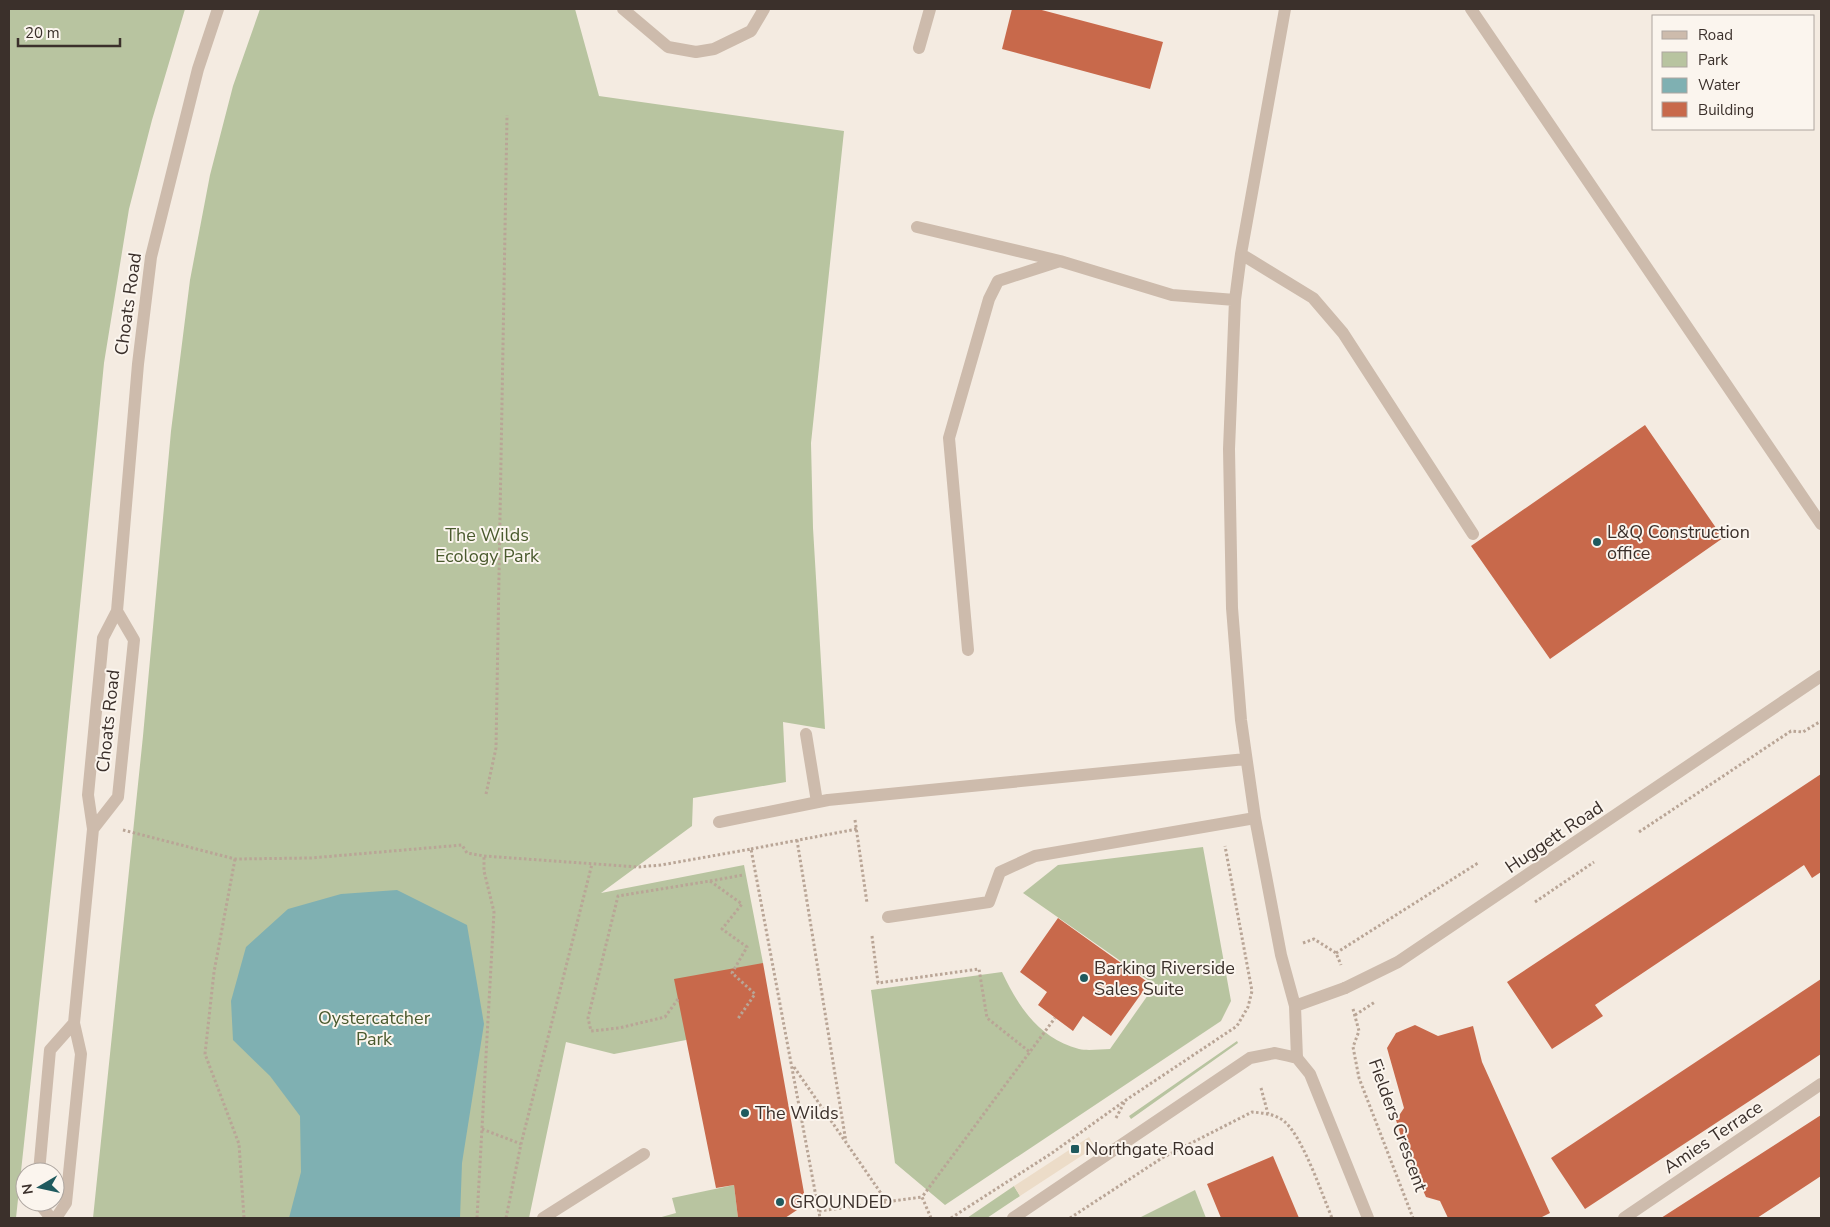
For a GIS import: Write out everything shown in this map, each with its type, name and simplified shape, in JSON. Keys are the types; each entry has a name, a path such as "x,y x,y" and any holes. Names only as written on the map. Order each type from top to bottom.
{"street":[{"name":"Choats Road","path":"56,1218 66,1203 81,1054 74,1024 93,829 88,795 103,638 118,611 138,364 152,257 173,163 198,69 218,9"},
{"path":"623,9 668,47 696,52 714,50 750,31 764,9"},
{"path":"919,48 930,9"},
{"path":"1286,9 1241,254 1235,300 1229,449 1232,598 1240,720 1281,955 1294,1006 1297,1058 1310,1074 1368,1218"},
{"path":"1471,9 1821,524"},
{"path":"916,226 1060,261 1172,295 1235,300"},
{"path":"1241,254 1313,298 1332,319 1413,439 1473,534"},
{"path":"968,650 950,438 989,299 998,281 1025,270 1060,261"},
{"name":"Choats Road","path":"93,829 118,796 134,640 118,611"},
{"name":"Huggett Road","path":"1294,1006 1345,988 1398,962 1821,676"},
{"path":"806,734 817,802"},
{"path":"719,822 850,797 1246,759"},
{"path":"888,917 990,902 1000,872 1035,856 1256,818"},
{"path":"40,1162 50,1050 74,1024"},
{"path":"1013,1218 1250,1058 1275,1053 1297,1058"},
{"name":"Amies Terrace","path":"1624,1218 1821,1084"},
{"path":"543,1218 644,1154"}],"path":[{"path":"486,794 496,748 507,115"},
{"path":"850,797 857,829 868,910"},
{"path":"951,1218 1052,1153 1236,1026 1248,1007 1252,991 1250,970 1221,823"},
{"path":"126,830 235,859 311,858 462,845 467,853 484,856 652,867 857,829"},
{"path":"797,840 846,1142"},
{"path":"751,849 820,1218"},
{"path":"477,1218 494,912 484,872 484,856"},
{"path":"235,859 214,972 205,1054 239,1144 244,1218"},
{"path":"1336,953 1478,863"},
{"path":"506,1218 521,1144 592,864"},
{"path":"678,999 665,1017 619,1028 591,1031 588,1018 618,896 743,875"},
{"path":"710,881 742,904 722,929 747,947 732,973 755,994 737,1020"},
{"path":"871,928 878,983 979,969 987,1018 1031,1053"},
{"path":"1303,943 1314,939 1336,953 1341,965"},
{"path":"1250,970 1256,968"},
{"name":"Fielders Crescent","path":"1355,1015 1359,1031 1353,1047 1359,1078 1413,1218"},
{"path":"818,1211 922,1197 1031,1053 1055,1018"},
{"path":"1236,1026 1240,1033"},
{"path":"792,1064 888,1202"},
{"path":"1261,1088 1268,1114"},
{"path":"1070,1218 1162,1158 1252,1112 1268,1114 1284,1121 1303,1149 1332,1218"},
{"path":"482,1129 521,1144"},
{"path":"922,1197 931,1218"}],"green space":[{"path":"9,9 185,9 152,120 129,209 104,363 60,808 22,1162 15,1162 16,1218 9,1218"},
{"name":"The Wilds Ecology Park","path":"260,9 575,9 599,96 844,131 811,443 813,528 825,729 783,722 786,782 693,798 692,826 601,893 744,865 763,963 686,1040 614,1054 566,1042 529,1218 93,1218 143,736 171,431 190,280 210,175 233,86"},
{"path":"1203,847 1231,1001 1221,1021 945,1205 895,1163 871,990 1002,972 1023,1009 1032,1020 1052,1037 1079,1049 1110,1049 1155,985 1023,893 1058,865"},
{"path":"1237,1041 1238,1043 1131,1119 1129,1116"},
{"path":"734,1185 738,1218 658,1218 676,1213 672,1198"},
{"path":"1014,1186 1020,1196 987,1218 967,1218"},
{"path":"1195,1190 1206,1218 1139,1218"}],"shaded area":[{"path":"1089,1137 1095,1147 1020,1196 1014,1186"}],"water":[{"path":"397,890 467,925 484,1024 462,1163 460,1218 289,1218 301,1172 300,1116 270,1076 233,1040 231,1001 246,947 288,909 341,894"}],"building":[{"path":"1012,9 1038,9 1163,42 1150,89 1002,49"},
{"name":"L&Q Construction office","path":"1645,425 1723,538 1550,659 1471,546"},
{"path":"1821,774 1821,872 1812,878 1804,865 1595,1005 1603,1016 1552,1049 1507,982"},
{"name":"Barking Riverside Sales Suite","path":"1058,918 1149,983 1111,1036 1083,1016 1073,1031 1038,1005 1047,992 1020,972"},
{"name":"The Wilds","path":"763,963 806,1204 785,1218 738,1218 734,1185 716,1188 674,979"},
{"path":"1821,979 1821,1054 1585,1209 1551,1158"},
{"path":"1415,1025 1438,1036 1473,1026 1482,1062 1550,1213 1540,1218 1448,1218 1440,1201 1426,1197 1406,1153 1396,1120 1404,1108 1387,1048 1396,1033"},
{"path":"1821,1115 1821,1176 1757,1218 1661,1218"},
{"path":"1273,1156 1299,1218 1221,1218 1207,1184"}],"place":[{"name":"L&Q Construction office","path":"1597,542"},
{"name":"Barking Riverside Sales Suite","path":"1084,978"},
{"name":"The Wilds","path":"745,1113"},
{"name":"Northgate Road","path":"1075,1149"},
{"name":"GROUNDED","path":"780,1202"}],"park label":[{"name":"Oystercatcher Park","path":"374,1028"}]}
